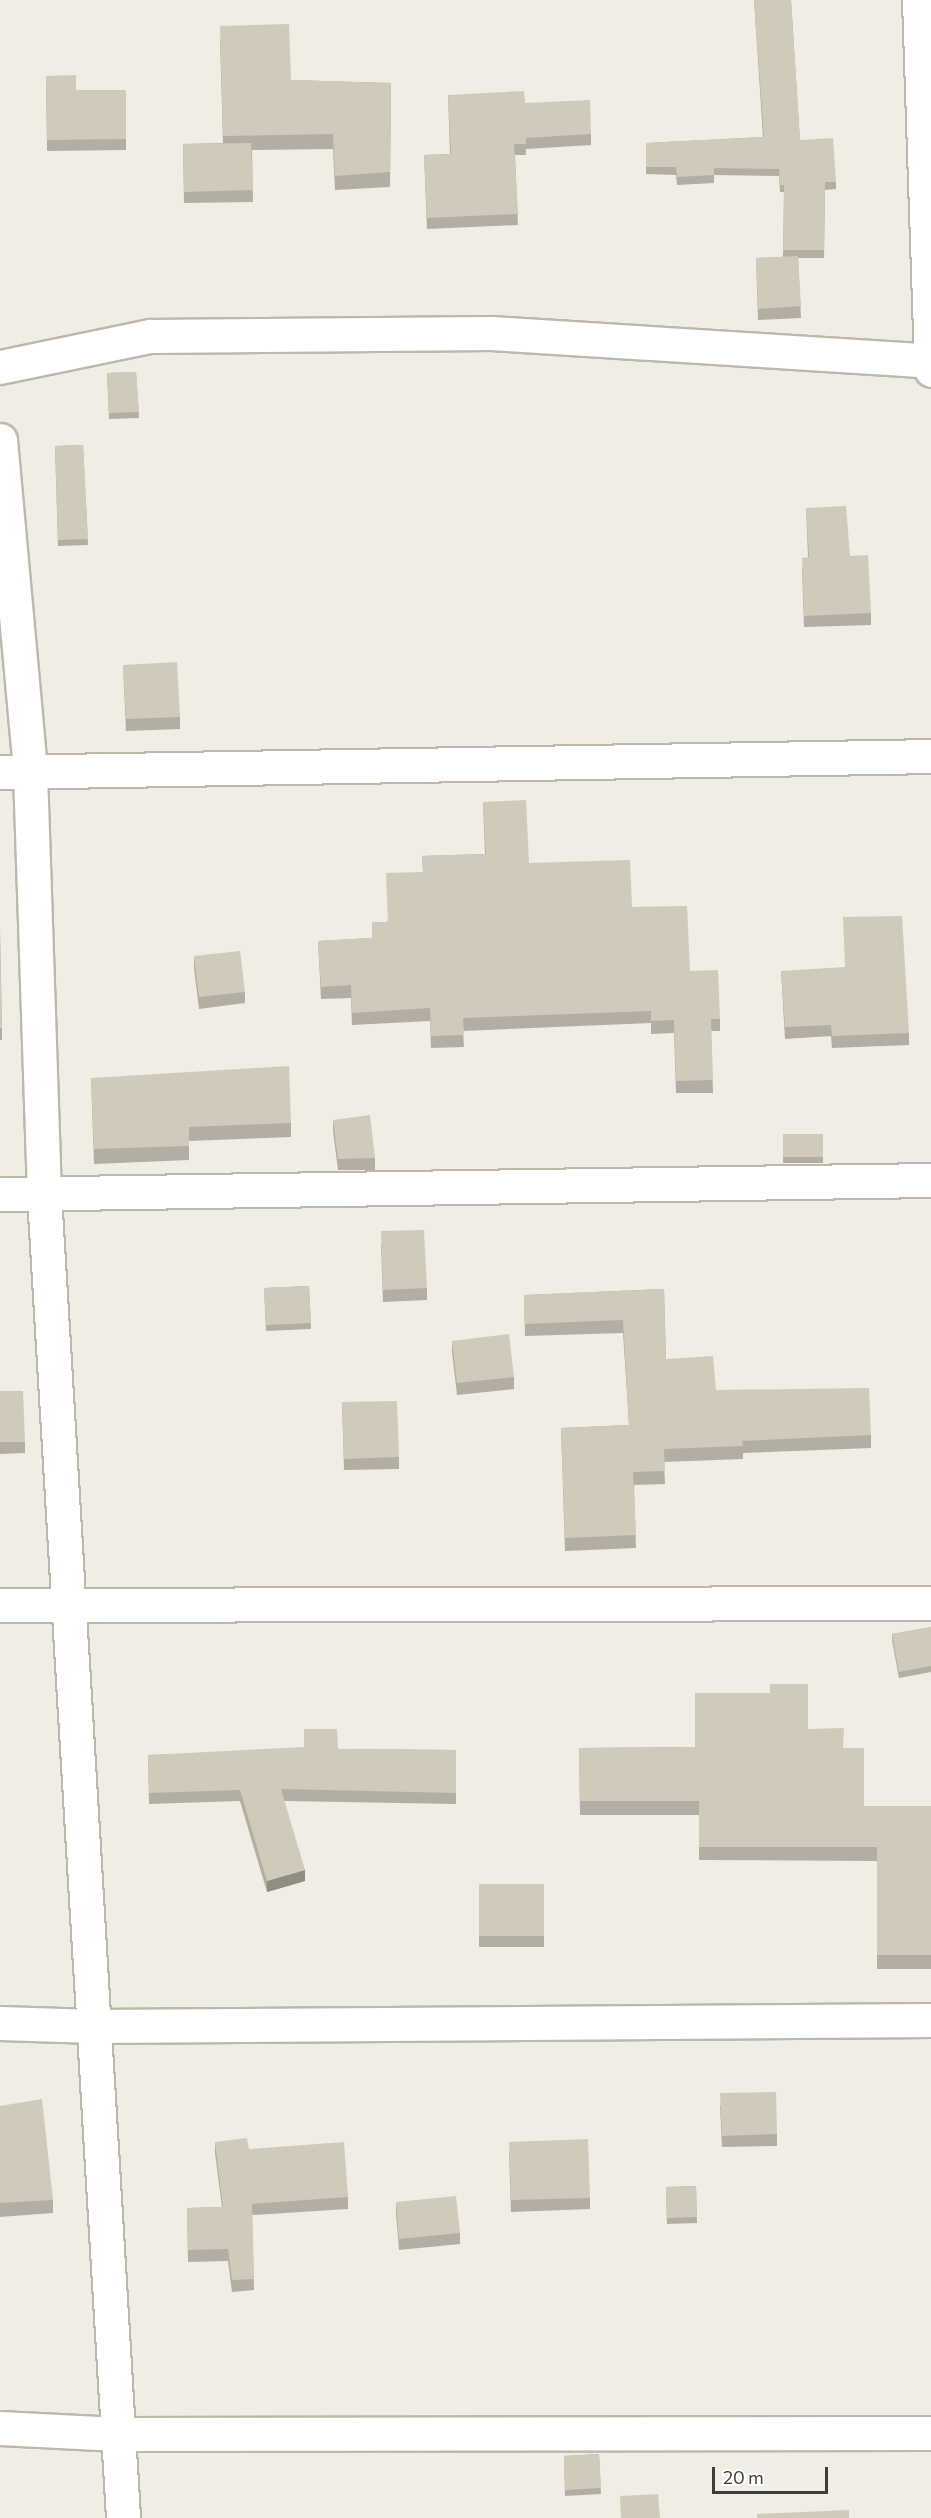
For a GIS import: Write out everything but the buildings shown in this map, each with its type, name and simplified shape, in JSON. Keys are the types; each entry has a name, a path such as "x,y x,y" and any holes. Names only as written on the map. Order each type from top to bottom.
{"street":[{"path":"919,0 931,370"},
{"path":"0,367 150,336 491,333 931,361"},
{"path":"0,440 15,772 44,1194 123,2518"},
{"path":"15,772 931,756"},
{"path":"0,1194 931,1180"},
{"path":"0,1605 931,1603"},
{"path":"0,2024 94,2026 931,2020"},
{"path":"0,2428 118,2434 931,2433"}]}
